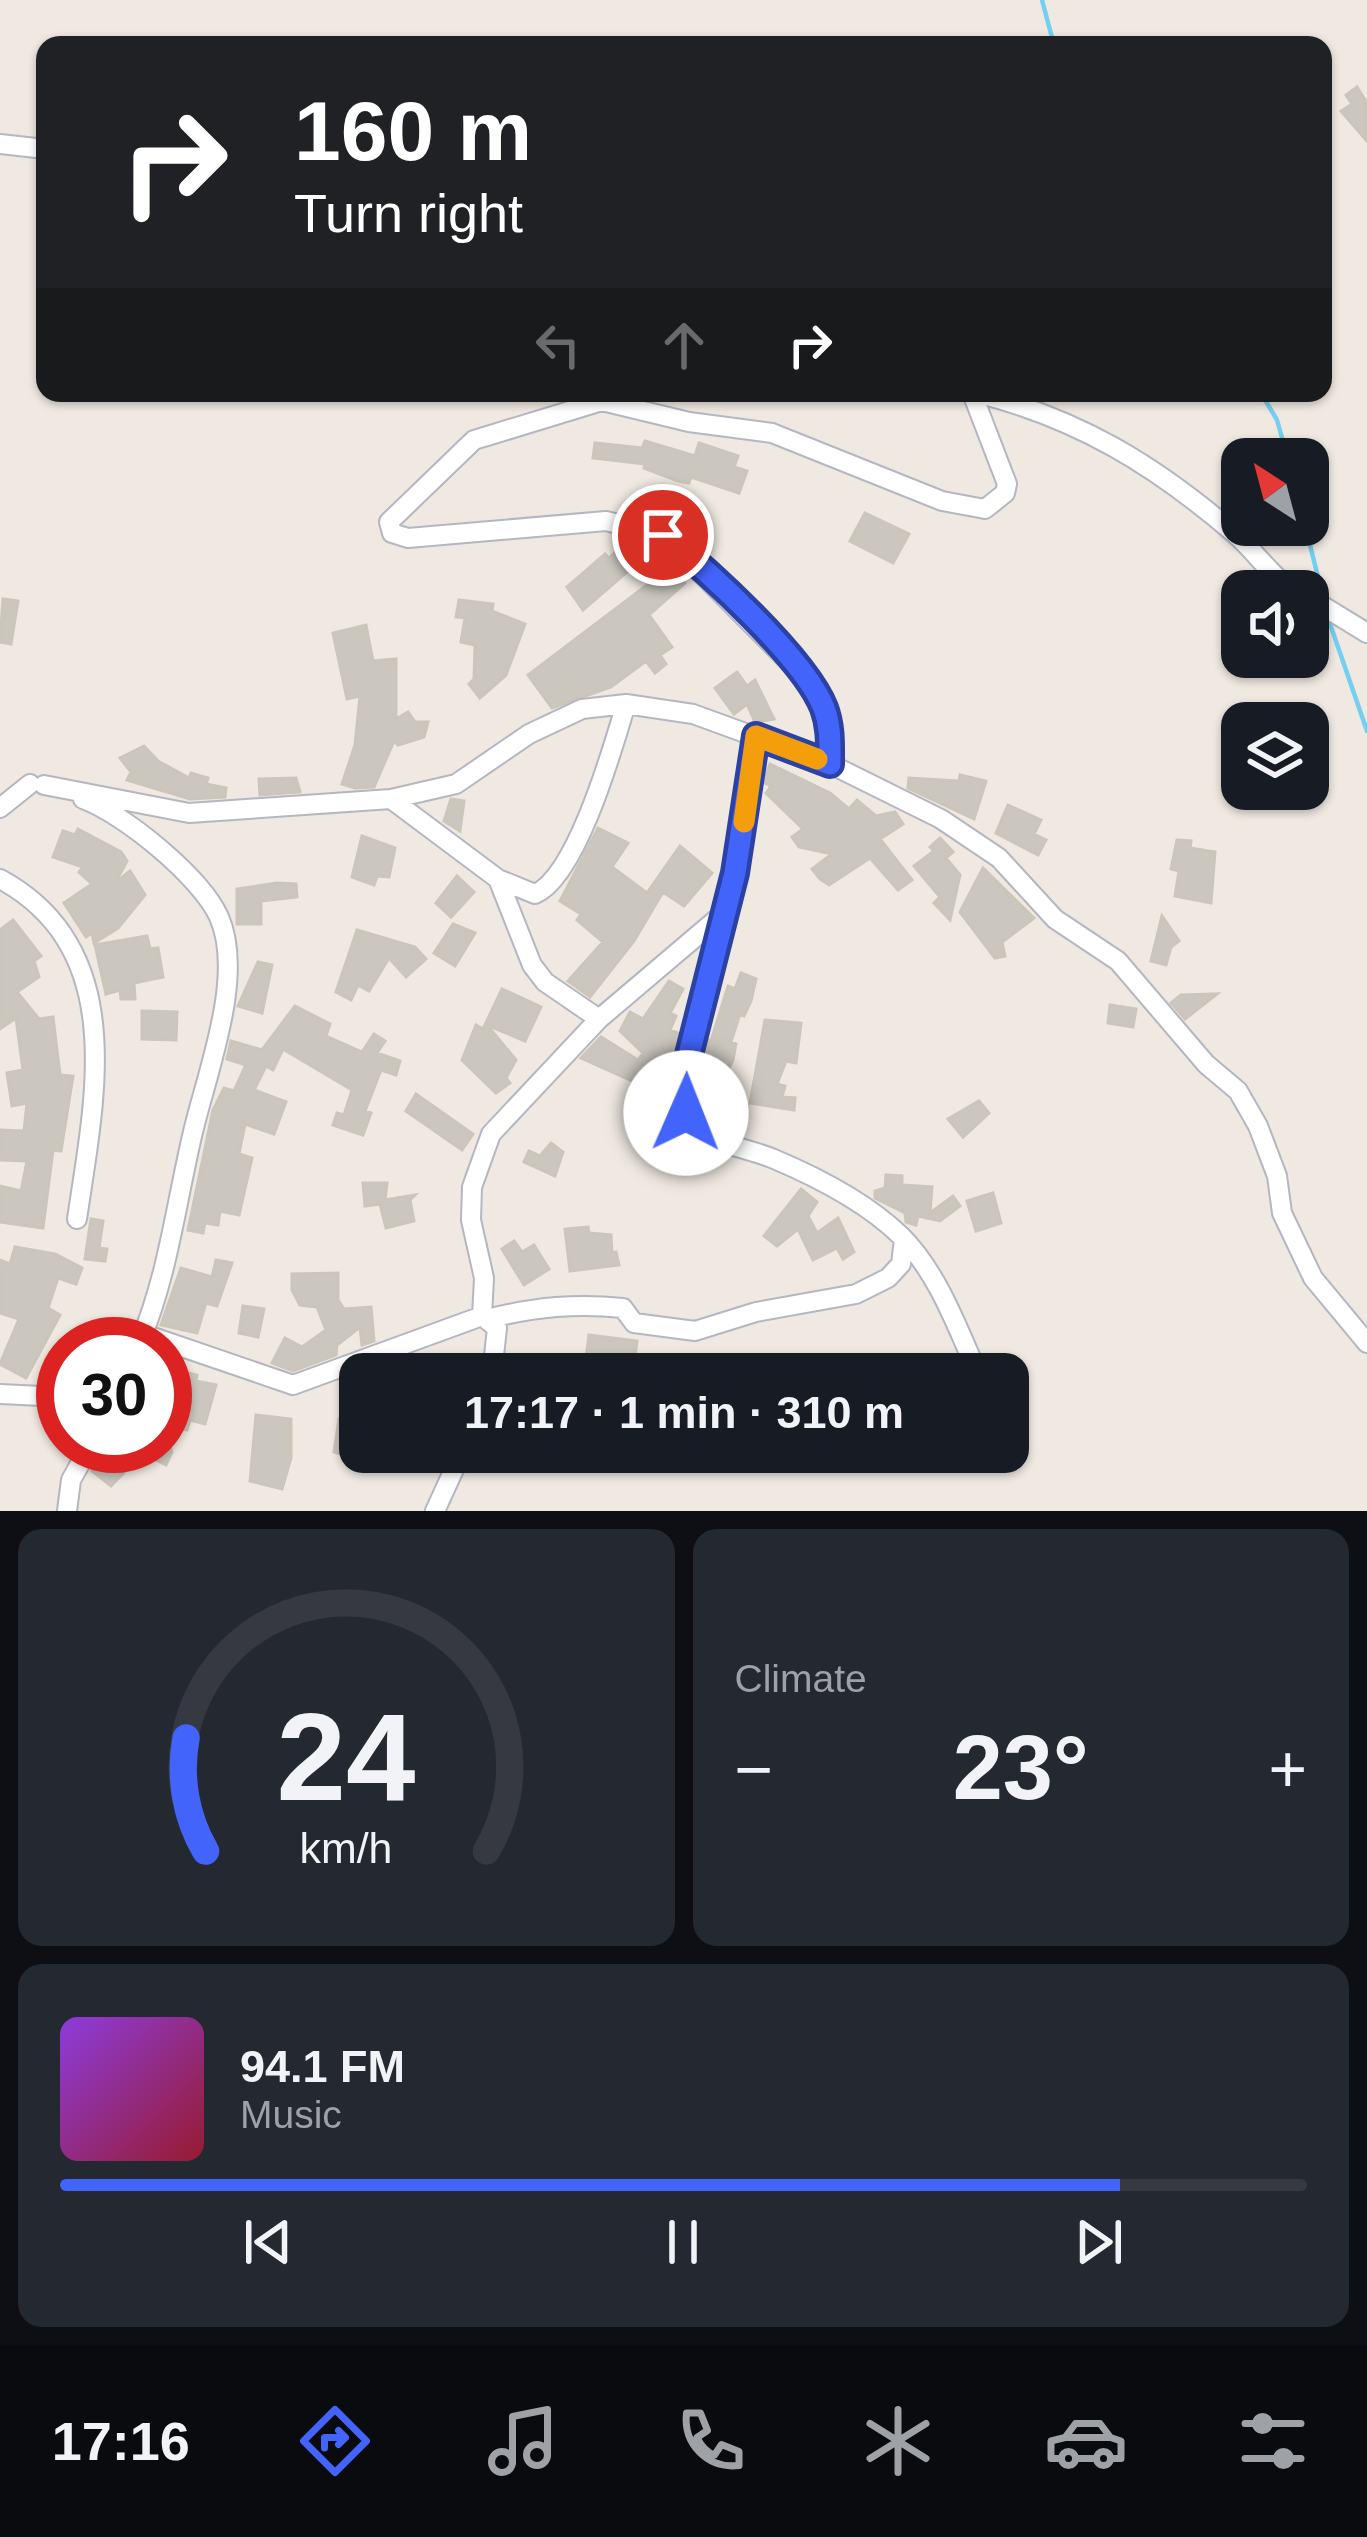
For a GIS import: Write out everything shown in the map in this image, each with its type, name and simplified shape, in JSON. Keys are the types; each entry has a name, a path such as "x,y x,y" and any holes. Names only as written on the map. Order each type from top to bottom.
{"street":[{"path":"0,144 36,147"},
{"path":"599,402 474,440 389,522 392,533 408,538 606,521 663,535 811,684 831,730 830,764"},
{"path":"606,402 689,422 772,433 942,500 985,509 1005,493 1007,484 978,402"},
{"path":"1016,402 1102,437 1237,536 1273,570"},
{"path":"1329,610 1367,633"},
{"path":"150,1317 222,1018 226,945 207,897 155,846 94,803 44,785 189,813 391,799 456,784 529,734 582,709 626,704 693,714 830,764 941,819 999,858 1055,919 1118,961 1206,1064 1238,1091 1258,1126 1277,1176 1282,1213 1313,1278 1367,1343"},
{"path":"391,799 498,878 536,894 551,882 598,795 626,704"},
{"path":"756,736 725,912 681,1086 686,1113 727,1148 768,1156 878,1215 930,1273 967,1353"},
{"path":"0,808 30,784"},
{"path":"498,878 532,965 545,982 599,1019"},
{"path":"0,879 63,927 89,997 92,1100 77,1219"},
{"path":"494,1353 497,1328 487,1317 471,1220 480,1156 491,1134 599,1019 725,912"},
{"path":"192,1354 292,1384 487,1317 535,1307 623,1308 634,1323 695,1331 871,1288 901,1264 904,1239"},
{"path":"0,1394 36,1395"},
{"path":"67,1511 75,1473"},
{"path":"435,1511 452,1473"}],"building":[{"path":"1357,87 1367,103 1367,141 1341,111 1352,104 1346,95"},
{"path":"645,441 695,456 699,443 738,456 734,467 747,471 739,493 691,477 689,483 678,481 644,468 645,464 593,458 595,443 642,448"},
{"path":"865,513 909,534 893,563 850,541"},
{"path":"620,548 635,565 583,610 567,587 605,554 609,558"},
{"path":"672,566 685,583 649,615 672,647 660,655 666,664 655,673 646,661 611,687 552,708 528,675"},
{"path":"3,599 18,601 11,644 0,642"},
{"path":"459,600 493,604 492,611 525,624 506,675 480,698 469,684 474,679 475,645 461,642 465,618 456,617"},
{"path":"366,625 373,661 396,659 396,719 408,712 415,722 428,722 424,737 398,745 394,741 374,787 355,788 342,784 355,745 360,696 347,699 333,633"},
{"path":"737,672 747,686 755,680 774,719 755,722 747,704 734,714 715,688"},
{"path":"144,746 158,761 189,778 191,773 208,778 206,784 226,788 225,797 190,799 127,780 131,772 120,758"},
{"path":"770,764 830,793 849,809 857,800 876,816 895,812 903,824 880,839 912,880 898,890 870,858 829,885 820,879 812,869 832,854 799,847 792,837 803,829 766,793 771,786 763,782"},
{"path":"960,775 986,781 974,819 908,788 909,778 959,781"},
{"path":"296,778 300,792 260,795 259,779"},
{"path":"451,799 464,801 460,831 444,821"},
{"path":"1008,805 1041,820 1034,834 1046,840 1038,855 996,833"},
{"path":"598,828 628,843 612,867 647,893 680,846 712,873 684,906 663,892 634,941 590,997 568,981 603,942 577,920 581,914 560,901"},
{"path":"78,829 121,852 127,861 115,883 130,871 145,895 118,928 94,943 92,933 86,937 64,903 92,884 79,872 83,867 53,857 63,831 75,835"},
{"path":"362,836 395,848 389,877 377,876 374,885 352,877"},
{"path":"940,838 953,852 946,858 960,875 950,920 934,903 940,897 914,866 934,851 930,847"},
{"path":"1177,840 1191,841 1190,848 1215,852 1211,903 1175,896 1179,871 1171,869"},
{"path":"983,868 1034,918 1002,942 1005,956 995,958 960,912"},
{"path":"457,876 474,892 451,917 436,903"},
{"path":"296,884 297,897 261,901 261,924 237,924 237,889"},
{"path":"1162,916 1179,941 1171,947 1166,965 1151,961"},
{"path":"13,920 41,956 34,961 39,977 17,992 39,1019 53,1017 60,1075 73,1076 61,1151 53,1150 43,1228 0,1222 0,1186 21,1191 27,1161 0,1160 0,1130 24,1131 27,1103 12,1106 7,1073 23,1070 16,1018 0,1029 0,930"},
{"path":"453,924 475,933 455,966 434,953"},
{"path":"357,930 415,947 426,959 406,977 389,958 369,991 358,985 351,1000 336,992"},
{"path":"147,936 150,949 158,948 163,977 134,983 135,999 121,999 120,990 106,994 95,945"},
{"path":"258,962 272,965 262,1013 238,1006"},
{"path":"741,973 756,979 751,1001 744,1016 740,1014 731,1042 736,1044 728,1070 723,1069 719,1107 706,1106 709,1080 698,1074 707,1039 711,1041 728,986 735,989"},
{"path":"669,981 683,989 670,1013 676,1016 670,1030 680,1034 666,1101 638,1091 641,1085 581,1058 601,1037 638,1060 643,1053 620,1031 630,1012 643,1019"},
{"path":"502,989 541,1007 525,1041 487,1025 516,1060 506,1078 510,1083 496,1093 462,1060 476,1025 483,1029"},
{"path":"1217,994 1185,1019 1171,1003 1181,995"},
{"path":"1110,1005 1136,1009 1133,1027 1108,1023"},
{"path":"295,1006 330,1024 326,1036 362,1052 374,1034 385,1041 377,1053 400,1061 396,1075 381,1070 365,1111 371,1113 363,1135 333,1125 337,1113 344,1115 352,1090 283,1049 273,1070 266,1066 254,1090 286,1102 274,1134 245,1124 239,1154 252,1158 239,1215 220,1211 218,1225 205,1223 203,1233 188,1230 213,1110 224,1088 234,1091 246,1065 227,1059 231,1041 262,1050"},
{"path":"142,1011 177,1012 176,1040 142,1039"},
{"path":"765,1020 801,1023 796,1063 786,1061 777,1084 785,1086 782,1097 795,1098 794,1110 750,1103"},
{"path":"416,1094 473,1134 462,1150 406,1111"},
{"path":"979,1101 989,1113 963,1137 948,1119"},
{"path":"551,1143 563,1152 555,1176 524,1162 529,1151 540,1156"},
{"path":"886,1175 902,1176 902,1185 932,1187 930,1213 953,1196 960,1206 940,1221 918,1216 916,1225 906,1222 905,1213 875,1198 875,1191 885,1188"},
{"path":"363,1183 387,1183 385,1200 415,1195 410,1200 414,1221 386,1228 380,1204 365,1206"},
{"path":"801,1189 817,1202 808,1216 817,1233 838,1218 854,1252 843,1259 837,1248 813,1260 798,1229 777,1246 764,1236"},
{"path":"993,1193 1001,1223 976,1231 967,1201"},
{"path":"91,1219 103,1221 99,1248 107,1249 105,1261 85,1259"},
{"path":"588,1227 589,1233 611,1235 612,1253 616,1252 619,1265 570,1271 565,1229"},
{"path":"514,1241 522,1252 534,1245 549,1269 524,1285 502,1249"},
{"path":"15,1247 55,1254 82,1268 76,1284 58,1278 48,1308 59,1317 36,1317 36,1359 26,1378 0,1364 19,1319 0,1313 0,1260 10,1264"},
{"path":"216,1260 232,1263 217,1306 206,1303 197,1333 192,1332 192,1317 164,1317 181,1268 212,1277"},
{"path":"338,1273 338,1300 344,1309 371,1307 374,1341 362,1345 360,1327 337,1345 336,1355 293,1371 272,1363 285,1338 302,1347 326,1330 317,1307 300,1305 292,1290 292,1274"},
{"path":"243,1306 264,1309 258,1337 239,1333"},
{"path":"589,1335 637,1341 636,1353 587,1353"},
{"path":"192,1374 197,1375 196,1381 216,1385 205,1424 192,1421"},
{"path":"256,1415 291,1419 291,1458 282,1489 250,1481"},
{"path":"95,1473 124,1473 111,1486"}],"waterway":[{"path":"1042,0 1052,36"},
{"path":"1266,402 1282,438"},
{"path":"1310,546 1316,570"},
{"path":"1329,621 1367,731"}],"slow traffic":[{"path":"744,822 756,736 817,759"}],"route":[{"path":"663,535 786,652 811,684 831,730 830,764 756,736 735,873 681,1086 686,1113"}]}
